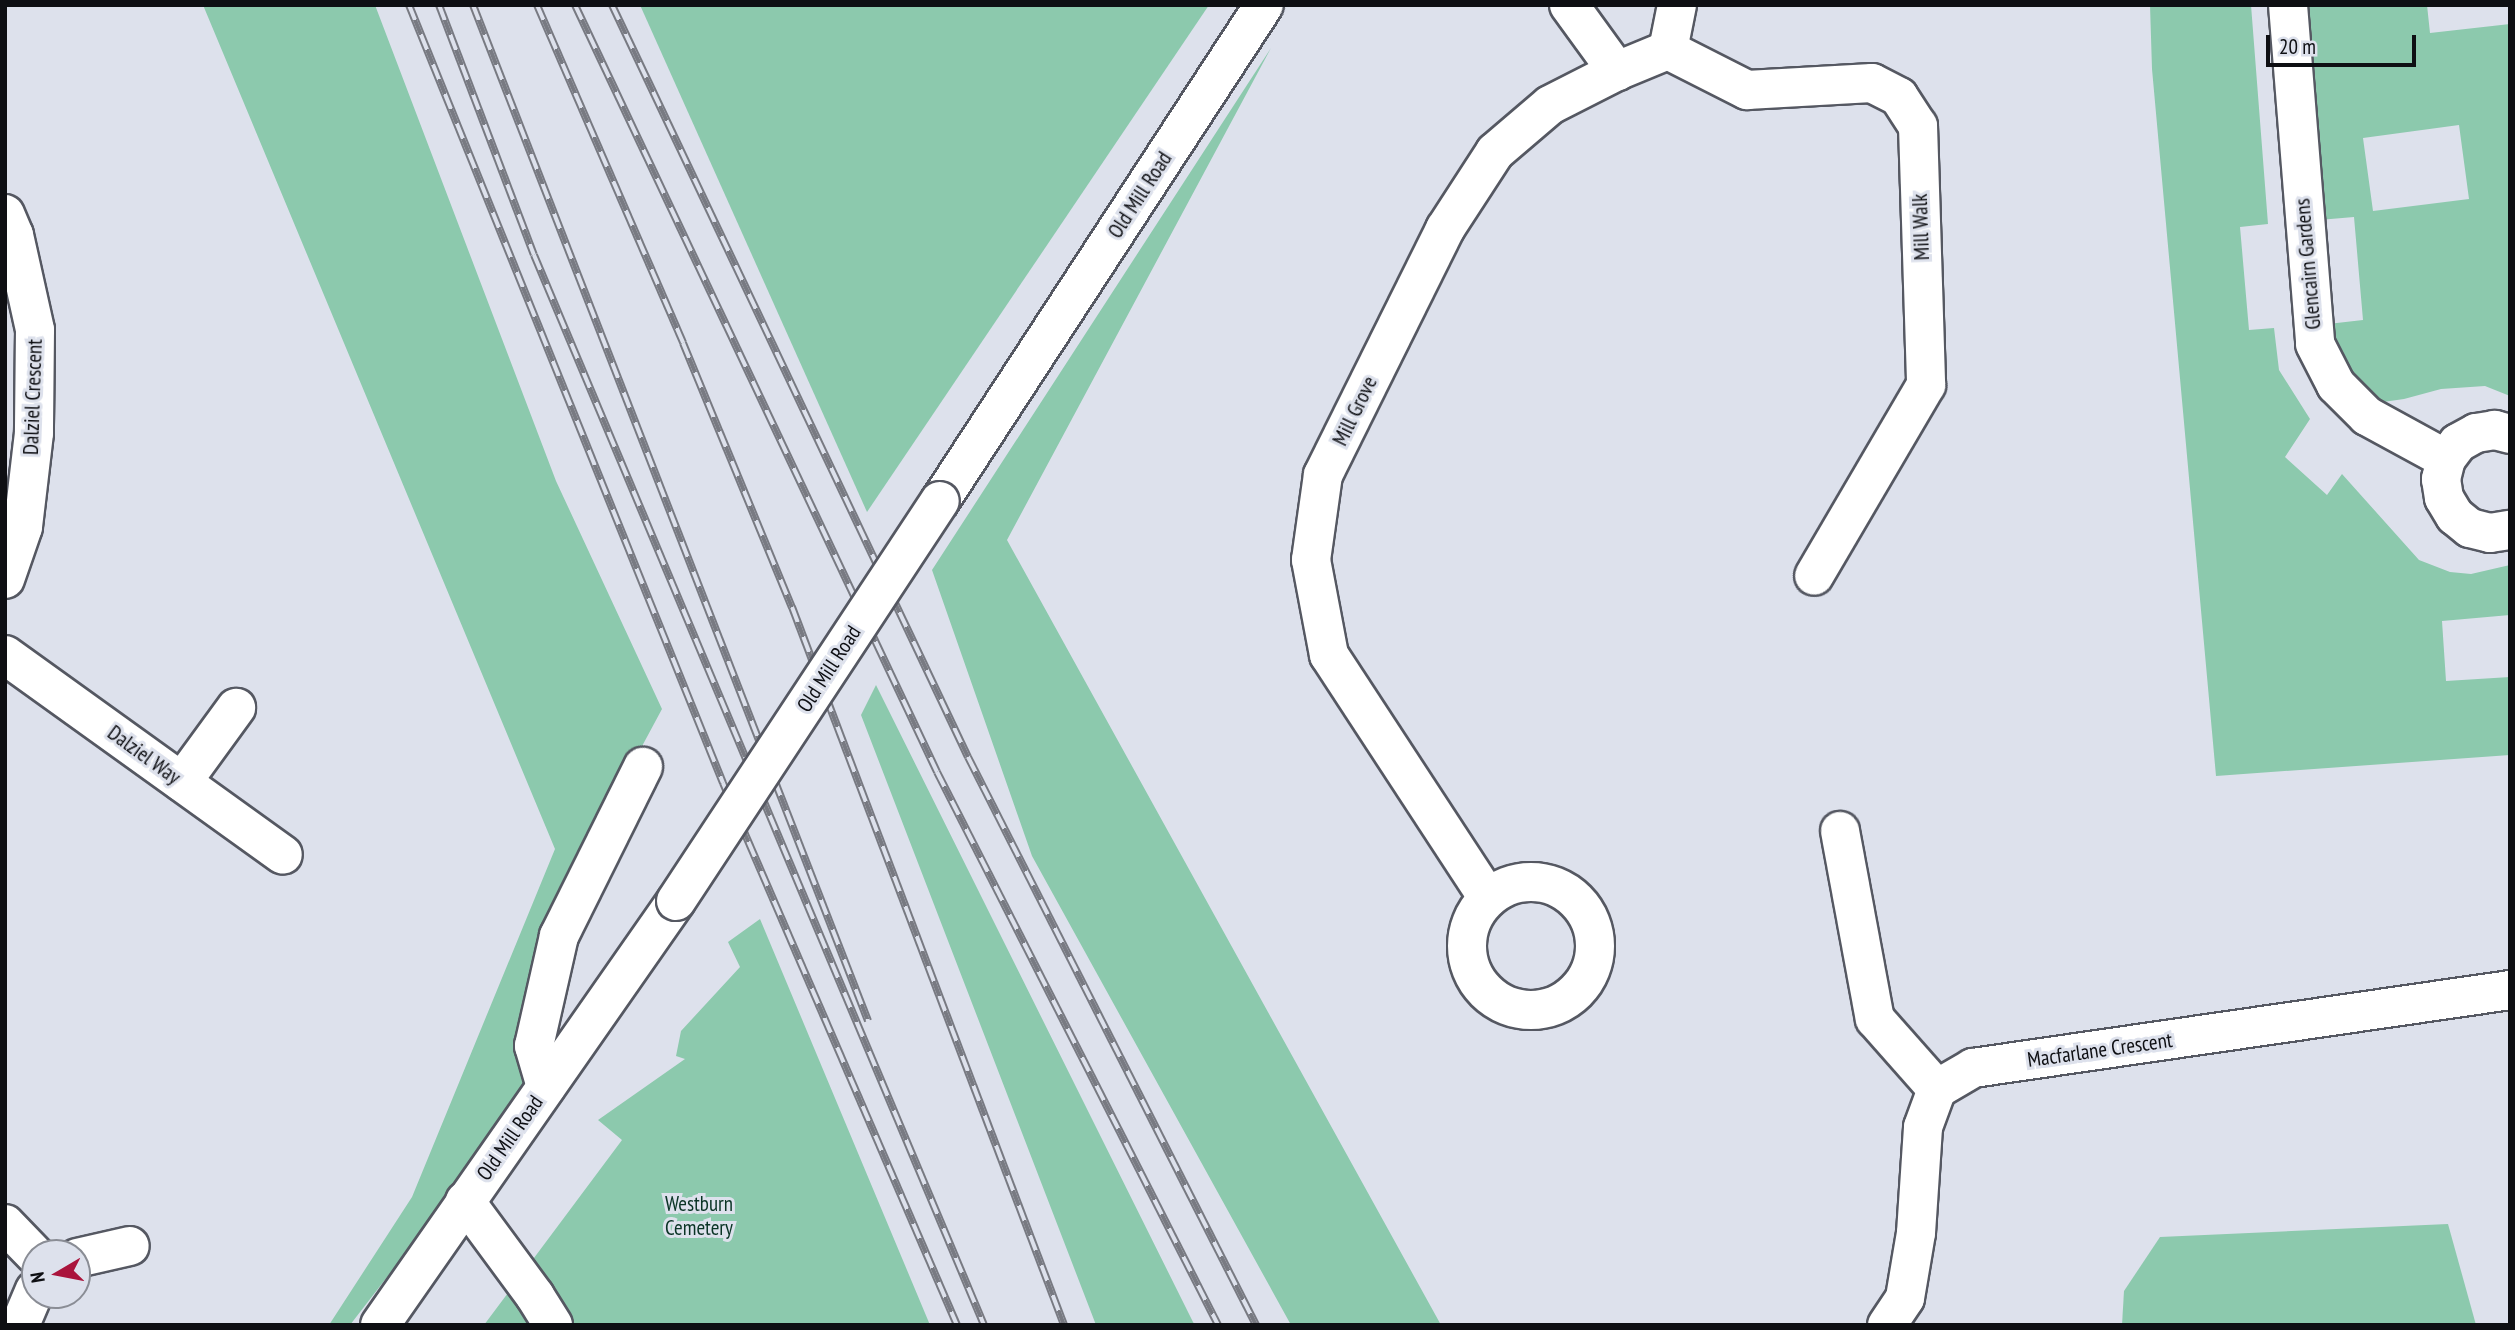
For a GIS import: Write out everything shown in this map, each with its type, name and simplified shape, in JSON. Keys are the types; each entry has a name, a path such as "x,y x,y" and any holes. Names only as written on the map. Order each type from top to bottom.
{"street":[{"name":"Old Mill Road","path":"380,1325 676,901 1265,5"},
{"path":"1569,5 1617,71"},
{"path":"1668,50 1677,5"},
{"name":"Glencairn Gardens","path":"2288,5 2315,344 2336,385 2367,416 2446,459"},
{"name":"Mill Grove","path":"1488,898 1329,655 1311,560 1323,475 1445,229 1495,152 1550,106 1617,71 1668,50"},
{"name":"Mill Walk","path":"1668,50 1747,90 1872,83 1899,97 1918,126 1926,385 1814,576"},
{"name":"Dalziel Crescent","path":"5,215 14,235 35,330 34,433 23,527 5,579"},
{"path":"2510,434 2495,430 2476,433 2458,443 2446,459 2441,479 2444,498 2455,516 2470,528 2490,533 2510,530"},
{"name":"Dalziel Way","path":"5,655 283,855"},
{"path":"182,782 236,708"},
{"path":"546,1087 534,1046 559,936 643,767"},
{"path":"1840,831 1875,1019 1937,1088 1923,1127 1916,1233 1905,1298 1887,1325"},
{"name":"Macfarlane Crescent","path":"1937,1088 1973,1068 2510,990"},
{"path":"465,1201 535,1296 552,1325"},
{"path":"5,1224 21,1241"},
{"path":"91,1255 130,1246"}],"green space":[{"path":"203,5 375,5 556,481 662,709 561,897 526,1084 438,1211 350,1325 329,1325 412,1197 555,849"},
{"path":"640,5 1209,5 867,512"},
{"path":"2150,5 2251,5 2268,224 2240,227 2249,330 2274,328 2279,370 2310,419 2285,457 2327,495 2342,474 2419,560 2450,572 2471,574 2510,565 2510,615 2442,621 2446,681 2510,677 2510,755 2216,776 2152,69"},
{"path":"2306,5 2427,5 2430,33 2510,24 2510,396 2485,386 2441,389 2376,403 2340,381 2328,324 2363,320 2354,217 2319,220","holes":["2459,125 2469,199 2373,211 2363,138"]},
{"path":"1271,48 1007,540 1441,1325 1291,1325 1032,856 932,570"},
{"path":"876,685 1195,1325 1096,1325 861,715"},
{"name":"Westburn Cemetery","path":"760,919 930,1325 484,1325 622,1140 598,1120 685,1059 676,1056 681,1031 740,967 728,942"},
{"path":"2448,1224 2476,1325 2122,1325 2124,1291 2160,1237"}],"railway":[{"path":"409,5 723,783 957,1325"},
{"path":"439,5 534,255 984,1325"},
{"path":"473,5 868,1021"},
{"path":"537,5 683,343 792,607 1064,1325"},
{"path":"575,5 937,772 1218,1325"},
{"path":"612,5 968,757 1256,1325"}]}
